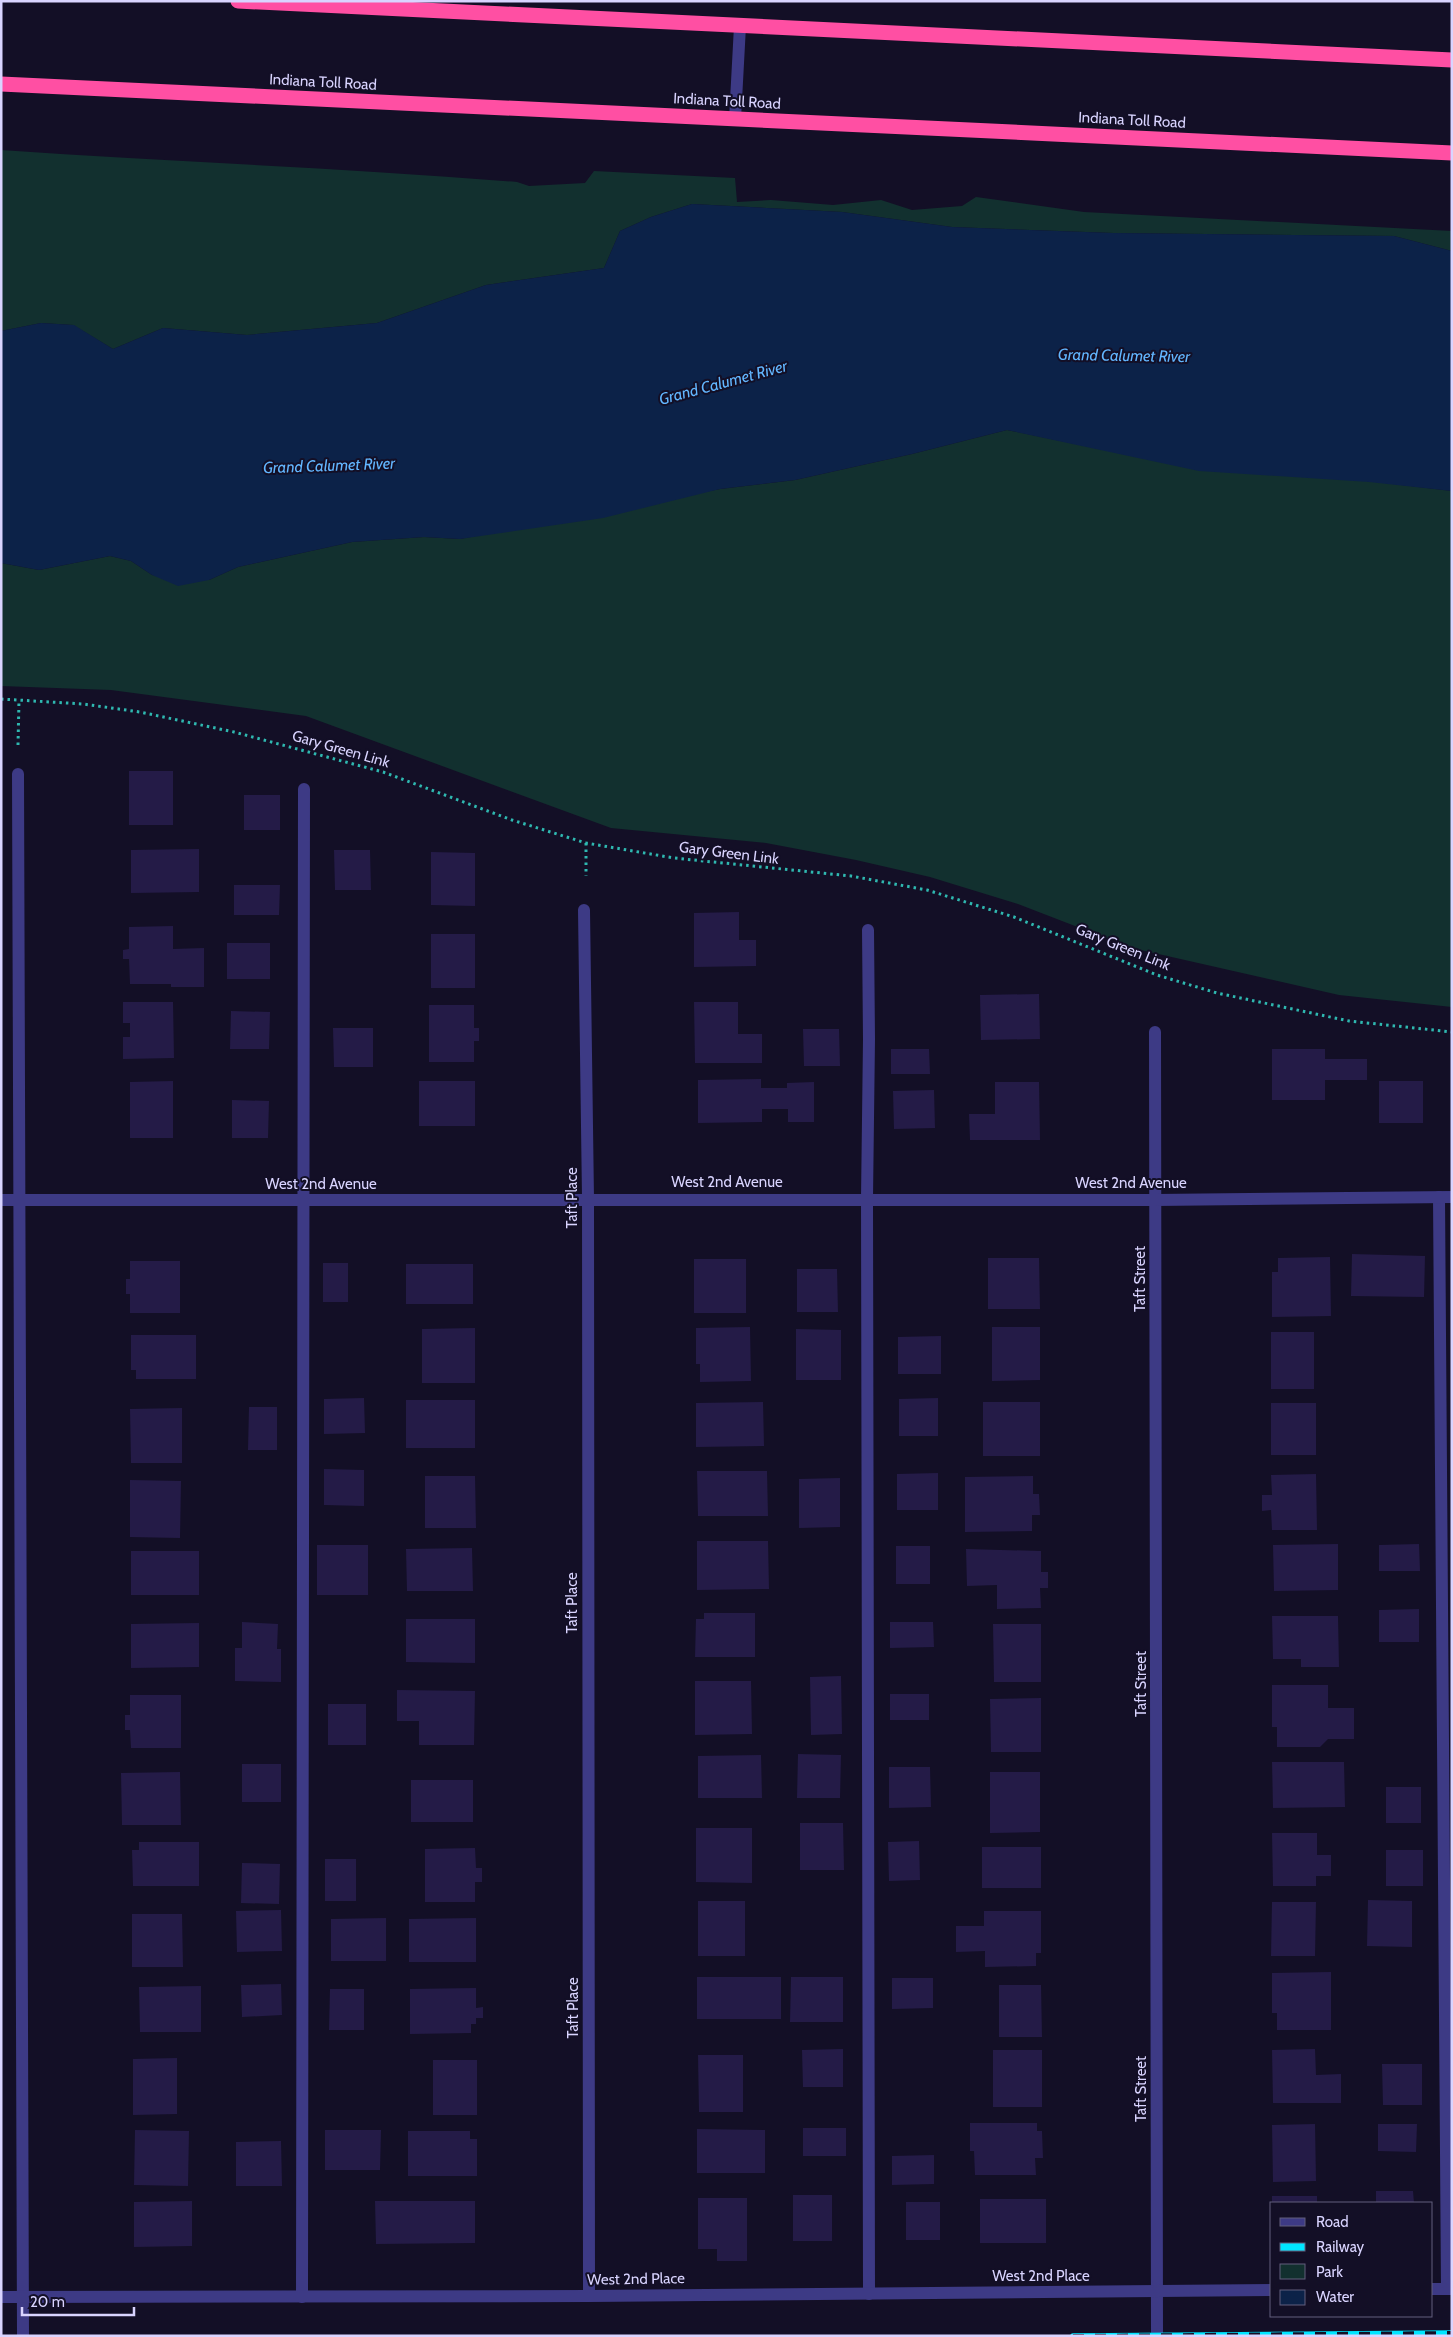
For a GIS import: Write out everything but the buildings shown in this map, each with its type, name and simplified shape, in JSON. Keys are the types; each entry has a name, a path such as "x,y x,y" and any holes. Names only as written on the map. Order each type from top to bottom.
{"highway":[{"path":"238,1 1452,60"},
{"name":"Indiana Toll Road","path":"1,84 1452,153"}],"street":[{"path":"735,119 740,26"},
{"path":"18,774 24,2336"},
{"path":"302,2297 304,789"},
{"name":"Taft Place","path":"584,910 588,1198 589,2296"},
{"path":"868,930 869,2294"},
{"name":"Taft Street","path":"1155,1032 1157,2336"},
{"path":"1433,2289 1449,2289 1445,1197"},
{"name":"West 2nd Avenue","path":"1,1200 588,1198 1156,1200 1445,1197"},
{"name":"West 2nd Place","path":"1,2297 589,2296 1270,2290"}],"path":[{"name":"Gary Green Link","path":"1,699 83,704 140,712 234,732 382,772 512,820 586,843 674,858 851,876 927,890 1014,917 1157,975 1217,992 1349,1021 1452,1032"},
{"path":"18,745 19,700"},
{"path":"586,843 586,876"}],"green space":[{"path":"1,150 453,177 517,182 529,186 585,183 594,171 735,178 737,202 771,200 833,205 881,200 912,210 962,206 976,197 1084,212 1452,231 1452,251 1394,236 1113,233 952,227 842,212 692,204 651,217 620,231 604,268 486,285 377,323 247,335 163,328 113,349 73,325 41,323 1,331"},
{"path":"1007,430 1100,449 1452,491 1452,1007 1339,995 1132,948 1018,904 930,877 856,860 766,843 611,828 306,716 111,690 1,686 1,563 39,570 110,556 131,561 152,575 209,580 238,567 352,542 424,537 460,539 720,489 795,480 912,454"}],"water":[{"name":"Grand Calumet River","path":"692,204 842,212 952,227 1113,233 1394,236 1452,251 1452,491 1369,482 1199,471 1007,430 912,454 795,480 720,489 603,518 460,539 424,537 352,542 238,567 209,580 178,586 152,575 131,561 110,556 39,570 1,563 1,331 41,323 74,325 113,349 163,328 247,335 377,323 486,285 604,268 620,231 651,217"}],"railway":[{"path":"1073,2336 1452,2333"}]}
